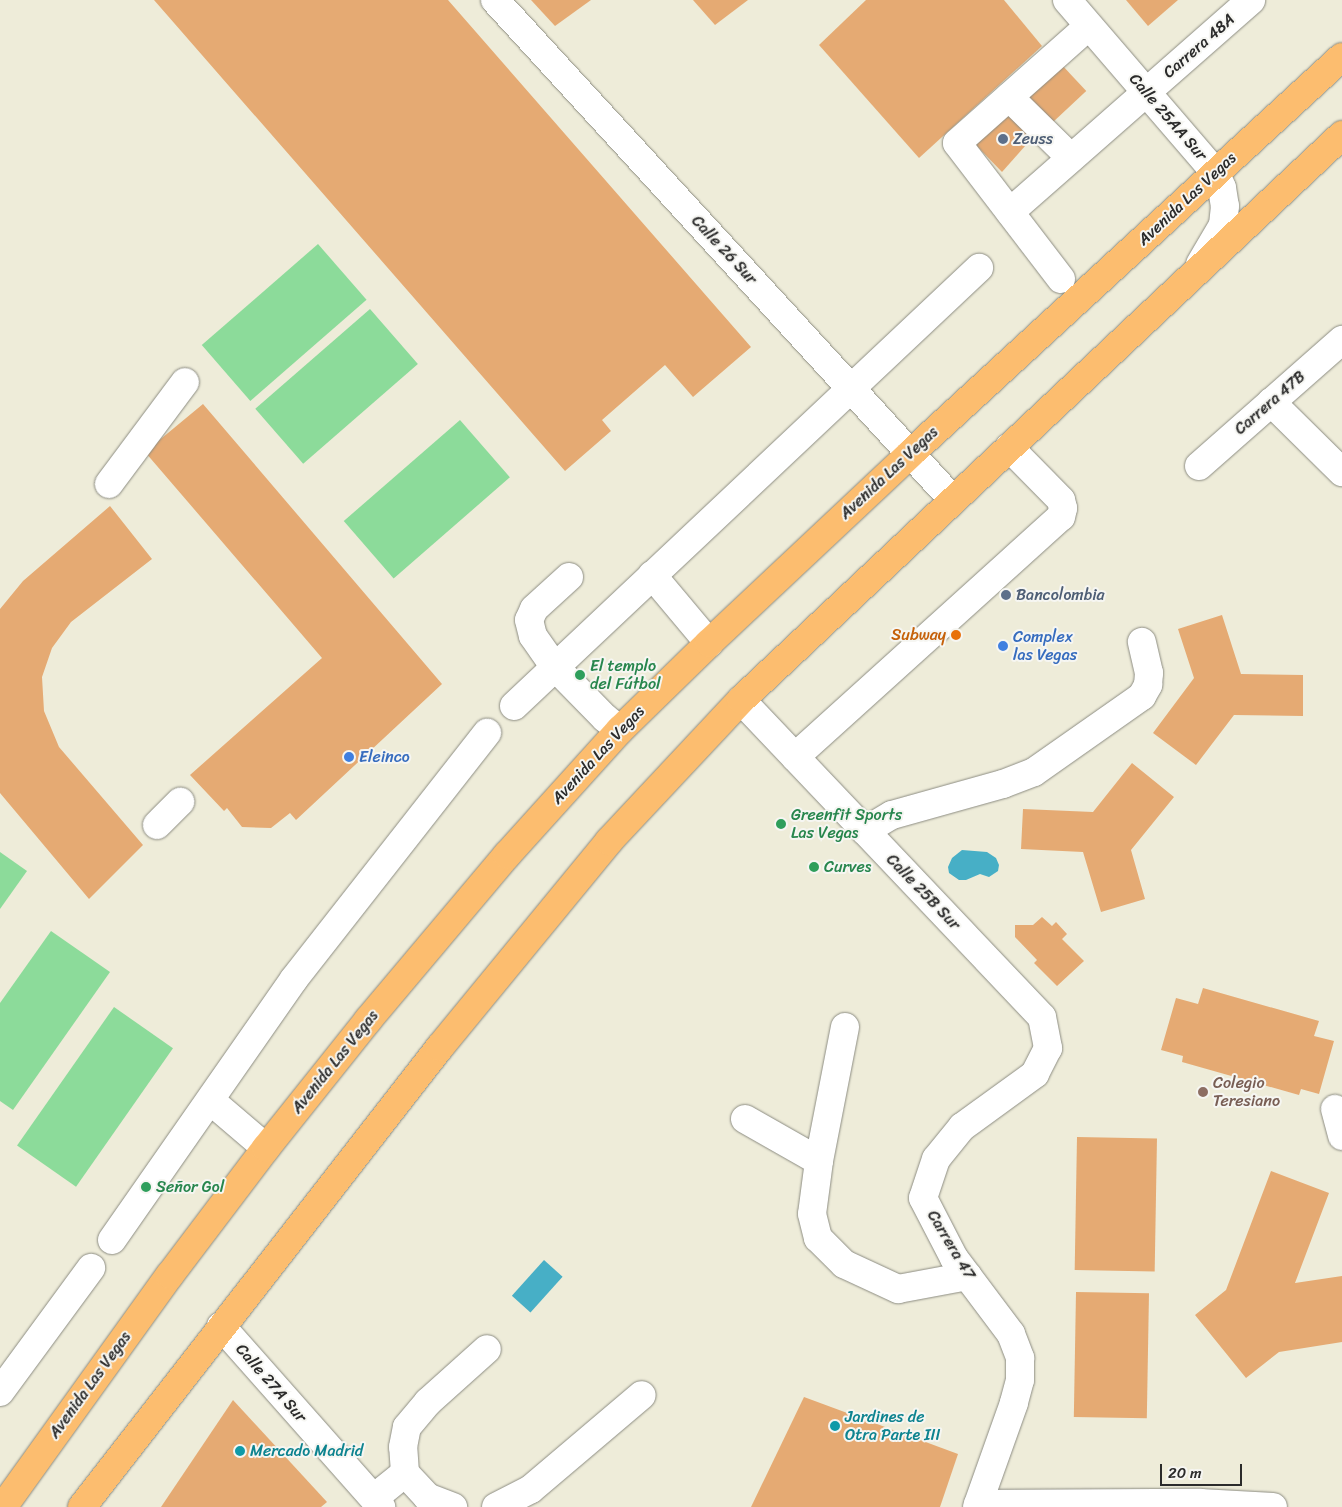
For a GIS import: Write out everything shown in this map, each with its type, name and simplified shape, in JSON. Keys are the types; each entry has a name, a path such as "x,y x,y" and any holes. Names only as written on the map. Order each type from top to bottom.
{"main road":[{"name":"Avenida Las Vegas","path":"3,1501 266,1148 368,1020 500,863 620,730 709,643 911,453 1342,57"},
{"path":"82,1507 221,1326 530,935 609,841 741,700 1342,135"}],"street":[{"name":"Calle 26 Sur","path":"495,0 953,500"},
{"name":"Calle 25AA Sur","path":"1067,0 1215,172 1222,188 1225,206 1223,225 1194,274"},
{"name":"Carrera 48A","path":"1010,212 1251,0"},
{"path":"1061,279 957,143 1089,26"},
{"path":"1009,97 1071,158"},
{"path":"514,706 980,268"},
{"name":"Carrera 47B","path":"1199,466 1342,340"},
{"path":"109,484 185,382"},
{"path":"1271,402 1342,472"},
{"path":"794,757 1061,517 1063,508 1061,500 1009,447"},
{"path":"652,575 709,643"},
{"path":"569,577 534,609 529,620 533,636 555,667 605,718 620,730"},
{"path":"865,831 892,815 1003,784 1034,772 1142,696 1148,685 1149,673 1142,642"},
{"name":"Calle 25B Sur","path":"741,700 1042,1017 1048,1048"},
{"path":"112,1240 211,1101 294,979 487,733"},
{"path":"157,824 180,802"},
{"path":"845,1027 819,1161 812,1214 818,1238 844,1264 898,1289 968,1276"},
{"name":"Carrera 47","path":"978,1505 1014,1403 1020,1380 1020,1358 1012,1334 954,1258 923,1198 936,1159 962,1127 1035,1074 1048,1048"},
{"path":"211,1101 266,1148"},
{"path":"1335,1109 1342,1136"},
{"path":"745,1119 819,1161"},
{"path":"0,1392 91,1268"},
{"name":"Calle 27A Sur","path":"221,1326 377,1503"},
{"path":"453,1507 427,1496 406,1473 403,1447 407,1427 428,1402 487,1349"},
{"path":"496,1507 532,1489 642,1395"},
{"path":"377,1503 406,1473"},
{"path":"978,1505 1200,1503 1273,1507"}],"green space":[{"path":"318,244 367,300 250,401 202,345"},
{"path":"370,309 418,364 303,464 255,409"},
{"path":"460,420 510,477 394,578 344,521"},
{"path":"0,852 27,871 0,909"},
{"path":"51,931 110,972 13,1110 0,1101 0,1003"},
{"path":"114,1007 173,1048 76,1187 17,1145"}],"water":[{"path":"962,850 987,852 996,858 999,865 998,871 989,877 980,874 966,880 959,880 949,873 948,867 952,858"},
{"path":"544,1260 563,1277 530,1312 512,1296"}],"building":[{"path":"154,0 448,0 751,347 693,397 665,365 602,420 611,431 565,471"},
{"path":"531,0 591,0 555,26"},
{"path":"693,0 748,0 715,25"},
{"path":"866,0 1004,0 1042,46 919,158 819,45"},
{"path":"1126,0 1178,0 1148,26"},
{"name":"Zeuss","path":"1061,64 1086,91 1050,124 1025,97"},
{"name":"Zeuss","path":"1010,110 1033,137 1002,172 973,142"},
{"path":"203,404 442,684 296,820 290,813 271,828 242,827 227,808 224,811 190,775 322,658 145,452"},
{"path":"110,506 152,559 71,622 52,648 42,677 44,711 59,747 143,845 89,899 0,793 0,609 23,581"},
{"path":"1222,615 1241,674 1303,675 1303,716 1234,715 1196,765 1153,733 1194,678 1178,629"},
{"path":"1132,763 1174,797 1131,850 1145,899 1101,912 1083,852 1021,849 1023,809 1093,812"},
{"path":"1042,917 1052,926 1056,922 1067,934 1062,939 1084,961 1057,986 1034,963 1037,960 1015,937 1015,925 1033,925"},
{"path":"1203,988 1319,1021 1314,1036 1334,1041 1319,1094 1301,1089 1299,1095 1182,1062 1183,1056 1161,1050 1176,998 1198,1004"},
{"path":"1077,1137 1157,1138 1155,1271 1075,1270"},
{"path":"1271,1171 1329,1193 1295,1283 1342,1276 1342,1342 1279,1352 1246,1378 1195,1315 1226,1290"},
{"path":"1076,1292 1149,1293 1147,1418 1074,1417"},
{"name":"Jardines de Otra Parte III","path":"804,1397 958,1454 940,1507 751,1507"},
{"name":"Mercado Madrid","path":"233,1400 327,1502 321,1507 161,1507"}],"place":[{"name":"Zeuss","path":"1003,139"},
{"name":"Bancolombia","path":"1006,595"},
{"name":"Subway","path":"956,635"},
{"name":"Complex las Vegas","path":"1003,646"},
{"name":"El templo del Fútbol","path":"580,675"},
{"name":"Eleinco","path":"349,757"},
{"name":"Greenfit Sports Las Vegas","path":"781,824"},
{"name":"Curves","path":"814,867"},
{"name":"Colegio Teresiano","path":"1203,1092"},
{"name":"Señor Gol","path":"146,1187"},
{"name":"Jardines de Otra Parte III","path":"835,1426"},
{"name":"Mercado Madrid","path":"240,1451"}]}
